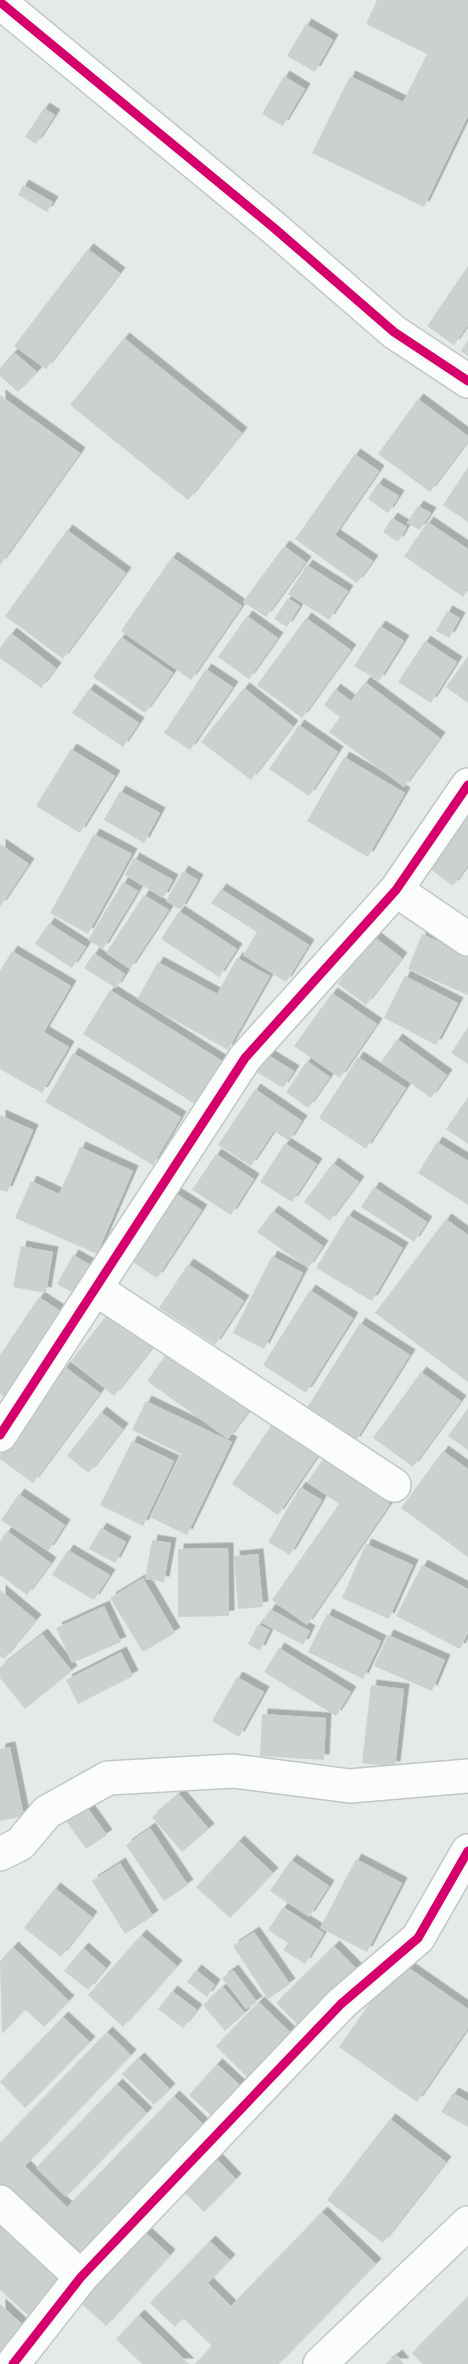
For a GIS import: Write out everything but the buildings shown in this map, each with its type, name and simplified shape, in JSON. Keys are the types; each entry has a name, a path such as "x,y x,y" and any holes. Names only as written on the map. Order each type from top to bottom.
{"street":[{"path":"0,2 274,228 393,332 468,381"},
{"path":"0,1435 245,1058 396,890 468,785"},
{"path":"396,890 468,939"},
{"path":"96,1289 394,1485"},
{"path":"0,1854 20,1844 47,1812 108,1778 232,1771 350,1786 468,1776"},
{"path":"13,2364 81,2277 341,2004 418,1938 468,1851"},
{"path":"0,2202 81,2277"},
{"path":"320,2364 468,2223"}],"cycle path":[{"path":"0,2 274,228 394,332 468,381"},
{"path":"0,1435 245,1058 396,890 468,785"},
{"path":"13,2364 81,2277 341,2004 418,1938 468,1851"}]}
